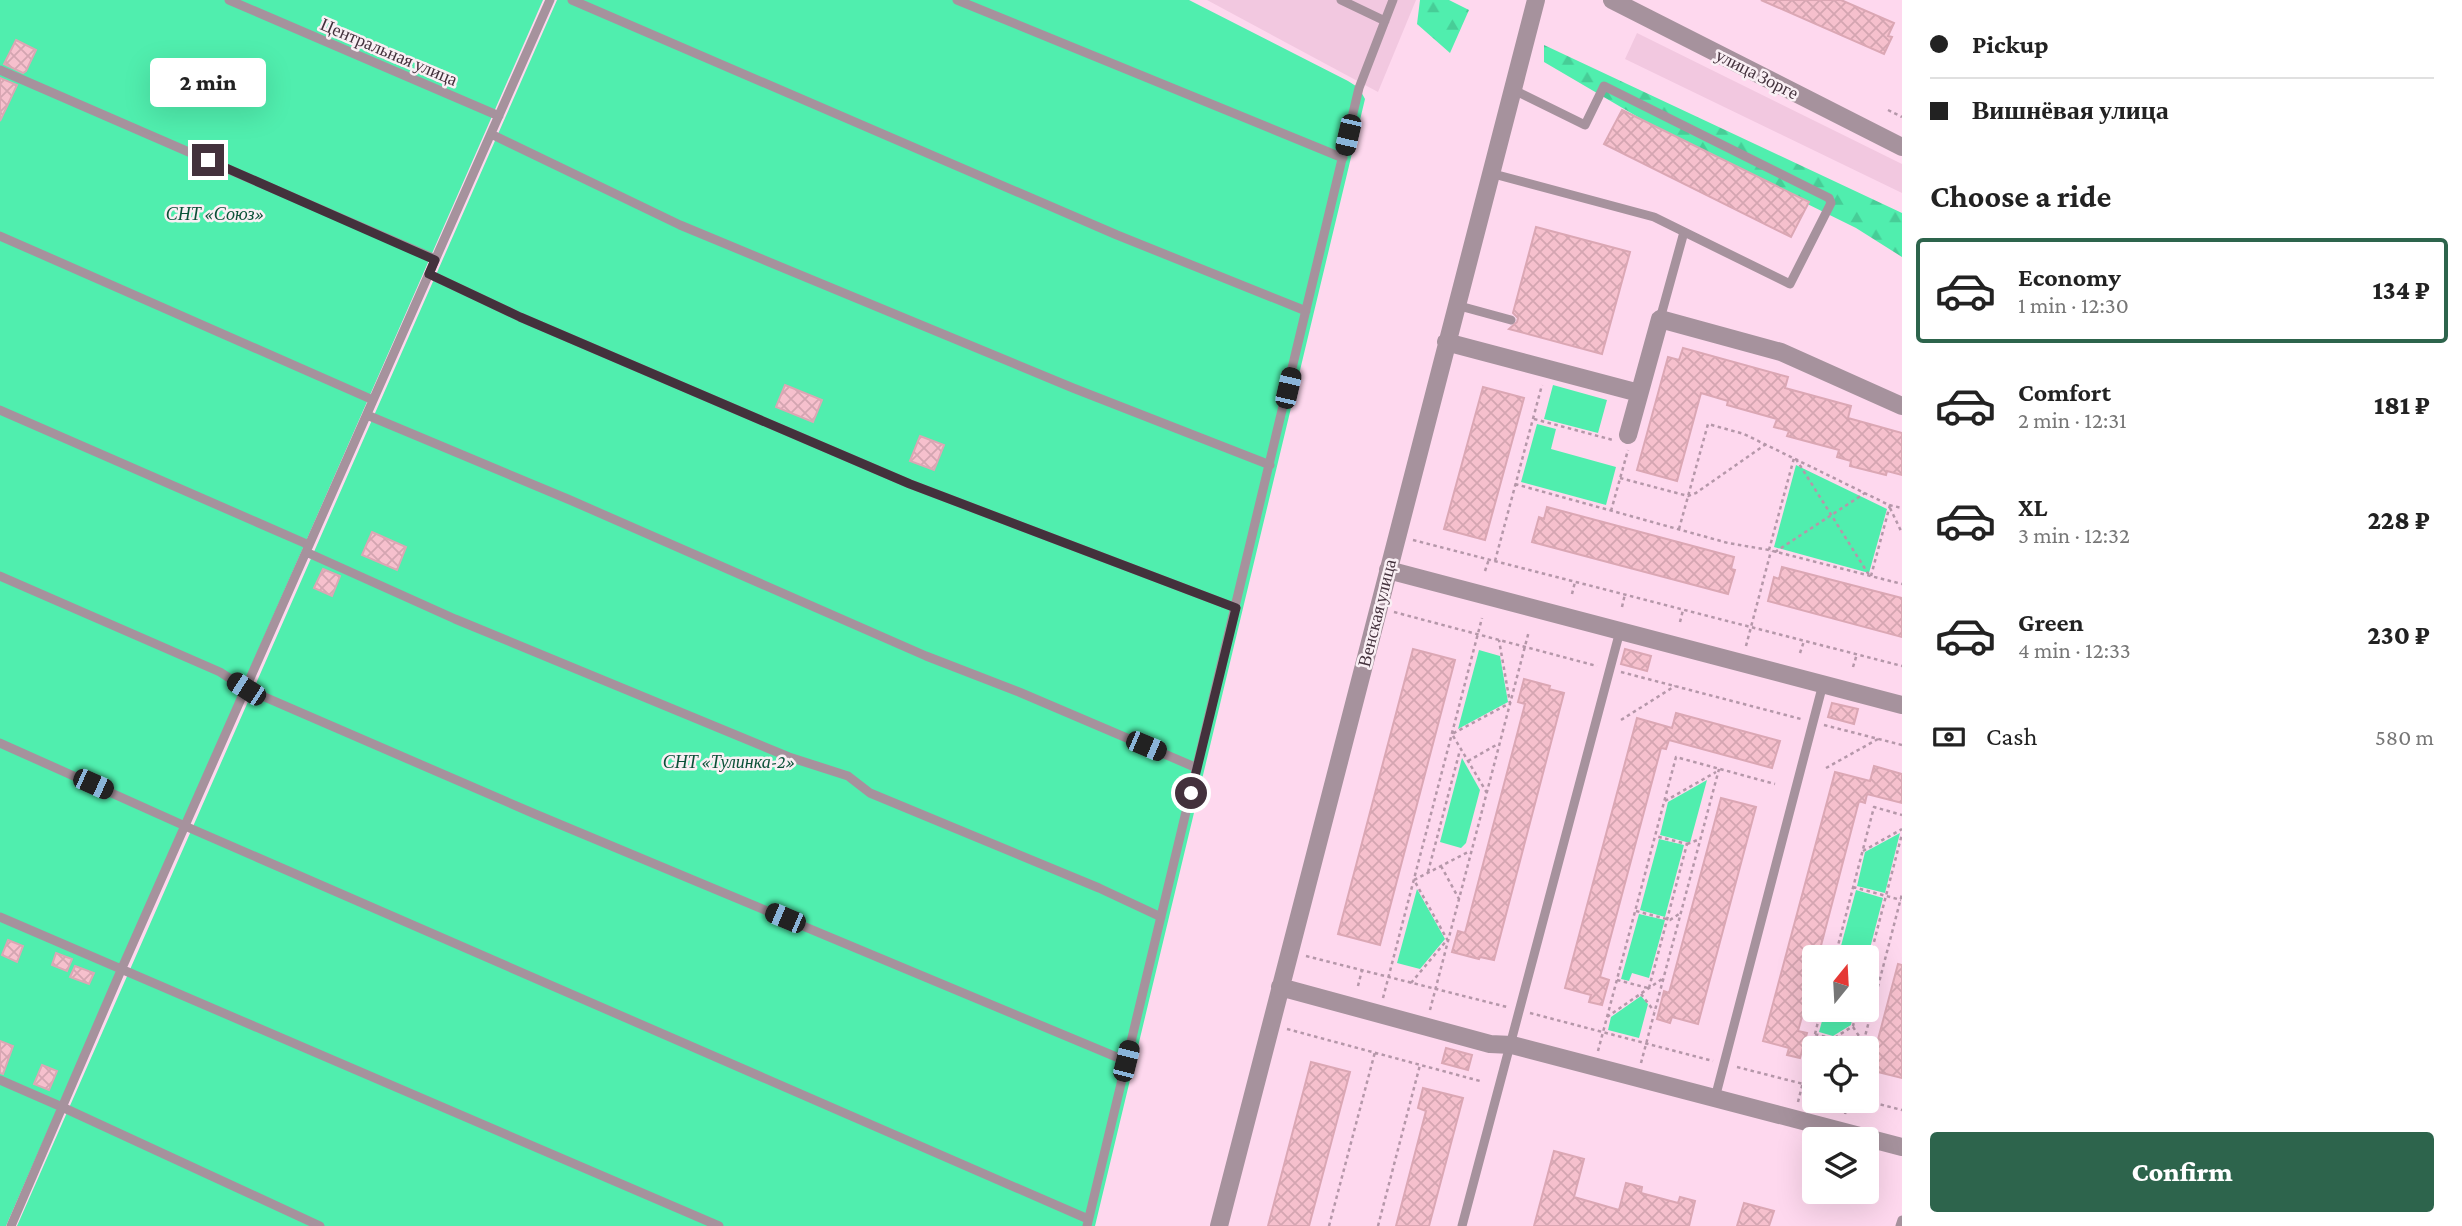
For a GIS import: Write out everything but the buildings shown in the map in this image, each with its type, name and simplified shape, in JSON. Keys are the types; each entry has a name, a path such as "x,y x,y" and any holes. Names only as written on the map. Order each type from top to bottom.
{"street":[{"name":"Венская улица","path":"1219,1226 1536,0"},
{"name":"улица Зорге","path":"1612,0 1902,147"},
{"path":"1629,439 1660,319 1781,352 1902,406"},
{"path":"1447,342 1639,393"},
{"path":"1388,570 1902,705"},
{"path":"1280,987 1490,1045 1512,1045 1902,1147"}],"lane":[{"name":"Центральная улица","path":"229,0 499,116"},
{"path":"11,1226 122,968 550,0"},
{"path":"572,0 1117,235 1306,311"},
{"path":"957,0 1343,158"},
{"path":"1341,0 1385,21"},
{"path":"0,743 1087,1223 1359,88 1393,0"},
{"path":"0,70 435,260"},
{"path":"1490,173 1654,217 1790,284 1831,200 1604,86 1585,125 1512,89"},
{"path":"491,134 680,225 1073,388 1270,465"},
{"path":"1660,319 1684,232"},
{"path":"0,236 373,400"},
{"path":"429,274 520,317 910,484 1236,608"},
{"path":"1456,305 1511,320"},
{"path":"0,410 308,549 455,619 789,757 848,776 870,793 1099,888 1161,917"},
{"path":"367,415 570,500 914,651 1019,692 1197,768"},
{"path":"0,576 220,672 246,689 548,819 1126,1061"},
{"path":"1462,1226 1620,631"},
{"path":"1715,1098 1823,684"},
{"path":"0,917 719,1226"},
{"path":"0,1080 320,1226"},
{"path":"1900,1226 1902,1220"}],"path":[{"path":"1888,110 1902,117"},
{"path":"1495,561 1547,368"},
{"path":"1533,418 1629,439 1611,511"},
{"path":"1679,529 1708,424 1744,434 1890,506 1902,508"},
{"path":"1620,478 1688,496 1766,444"},
{"path":"1795,459 1870,576"},
{"path":"1741,663 1795,459"},
{"path":"1516,484 1728,543 1772,551 1902,584"},
{"path":"1772,551 1865,493"},
{"path":"1890,506 1902,533"},
{"path":"1870,576 1890,506"},
{"path":"1397,535 1902,666"},
{"path":"1485,571 1489,559"},
{"path":"1572,594 1576,582"},
{"path":"1622,607 1625,594"},
{"path":"1378,608 1902,745"},
{"path":"1680,622 1683,610"},
{"path":"1379,1014 1482,618"},
{"path":"1426,1027 1529,631"},
{"path":"1499,640 1510,703"},
{"path":"1800,653 1804,640"},
{"path":"1853,667 1857,654"},
{"path":"1621,720 1675,686"},
{"path":"1452,734 1510,703"},
{"path":"1452,734 1487,793"},
{"path":"1826,768 1878,739"},
{"path":"1468,761 1500,743"},
{"path":"1428,872 1461,749"},
{"path":"1594,1066 1676,757 1775,784"},
{"path":"1665,801 1719,769"},
{"path":"1637,1078 1719,769"},
{"path":"1838,945 1874,807 1902,815"},
{"path":"1863,851 1902,832"},
{"path":"1873,945 1902,832"},
{"path":"1656,836 1687,844 1700,839"},
{"path":"1649,988 1687,844"},
{"path":"1414,880 1472,850"},
{"path":"1896,856 1902,858"},
{"path":"1441,866 1459,899"},
{"path":"1414,880 1448,940"},
{"path":"1853,887 1901,900"},
{"path":"1880,978 1902,894"},
{"path":"1636,911 1668,919 1681,913"},
{"path":"1411,983 1448,940"},
{"path":"1290,951 1802,1083"},
{"path":"1358,986 1362,970"},
{"path":"1607,1017 1664,978"},
{"path":"1617,980 1649,988"},
{"path":"1641,994 1655,1012"},
{"path":"1818,1022 1815,1034 1824,1036"},
{"path":"1836,1036 1852,1026 1853,1022"},
{"path":"1271,1024 1480,1081"},
{"path":"1852,1026 1859,1036"},
{"path":"1329,1226 1375,1052"},
{"path":"1378,1226 1420,1065"},
{"path":"1793,1119 1802,1087"},
{"path":"1879,1104 1902,1110"}],"shaded area":[{"path":"1207,0 1416,0 1378,92"},
{"path":"1637,33 1902,164 1902,193 1625,59"}],"green space":[{"name":"СНТ «Союз»","path":"0,0 543,0 6,1226 0,1226"},
{"name":"СНТ «Тулинка-2»","path":"557,0 1189,0 1348,81 1359,88 1365,99 1095,1226 17,1226"},
{"path":"1420,0 1449,0 1469,10 1450,53 1417,24"},
{"path":"1544,45 1902,213 1902,257 1856,228 1672,137 1544,62"},
{"path":"1553,385 1607,400 1598,433 1544,419"},
{"path":"1537,424 1556,429 1551,449 1616,467 1606,505 1521,482"},
{"path":"1796,465 1887,509 1869,573 1774,547"},
{"path":"1479,650 1500,656 1508,702 1458,729"},
{"path":"1462,758 1480,790 1466,843 1461,848 1440,842"},
{"path":"1707,780 1690,843 1660,835 1668,802"},
{"path":"1900,833 1885,893 1857,886 1865,852"},
{"path":"1659,839 1684,845 1665,917 1640,910"},
{"path":"1417,889 1445,939 1420,969 1397,963"},
{"path":"1856,890 1883,898 1871,945 1841,945"},
{"path":"1639,914 1665,920 1649,978 1632,973 1629,981 1621,979"},
{"path":"1641,996 1648,1004 1639,1038 1608,1030 1611,1017"},
{"path":"1822,1022 1852,1022 1833,1036 1819,1032"}],"route":[{"path":"208,160 435,260 429,274 520,317 910,484 1236,608 1191,793"}]}
